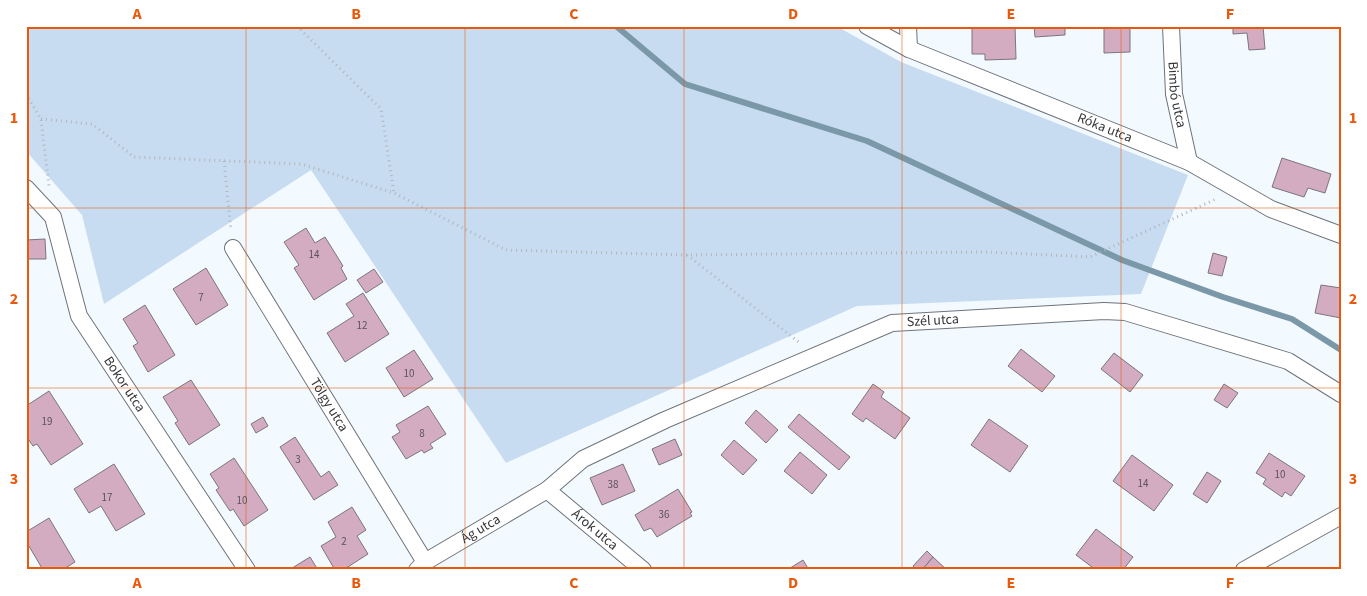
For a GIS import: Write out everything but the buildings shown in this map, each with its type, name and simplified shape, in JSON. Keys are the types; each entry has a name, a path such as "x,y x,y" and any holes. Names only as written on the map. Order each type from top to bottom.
{"street":[{"name":"Róka utca","path":"867,26 908,48 1189,162 1272,208 1341,234"},
{"path":"908,26 908,48"},
{"name":"Bimbó utca","path":"1171,26 1174,94 1189,162"},
{"name":"Bokor utca","path":"26,188 53,217 80,316 247,570"},
{"name":"Tölgy utca","path":"233,248 421,566"},
{"name":"Szél utca","path":"547,490 583,459 665,420 892,323 1104,311 1125,312 1288,361 1341,394"},
{"name":"Ág utca","path":"421,566 547,490"},
{"name":"Árok utca","path":"547,490 643,570"},
{"path":"1244,570 1341,516"}],"path":[{"path":"297,26 381,110 394,193"},
{"path":"26,94 41,119 50,187"},
{"path":"41,119 92,124 134,157 301,164 394,193 506,250 686,255 988,252 1090,257 1236,189"},
{"path":"224,161 233,248"},
{"path":"686,255 816,356"}],"shaded area":[{"path":"26,26 836,26 901,62 1188,175 1141,294 857,306 506,463 311,170 104,304 82,215 26,151"}],"waterway":[{"path":"616,26 685,84 867,141 1122,260 1223,297 1292,319 1341,350"}]}
